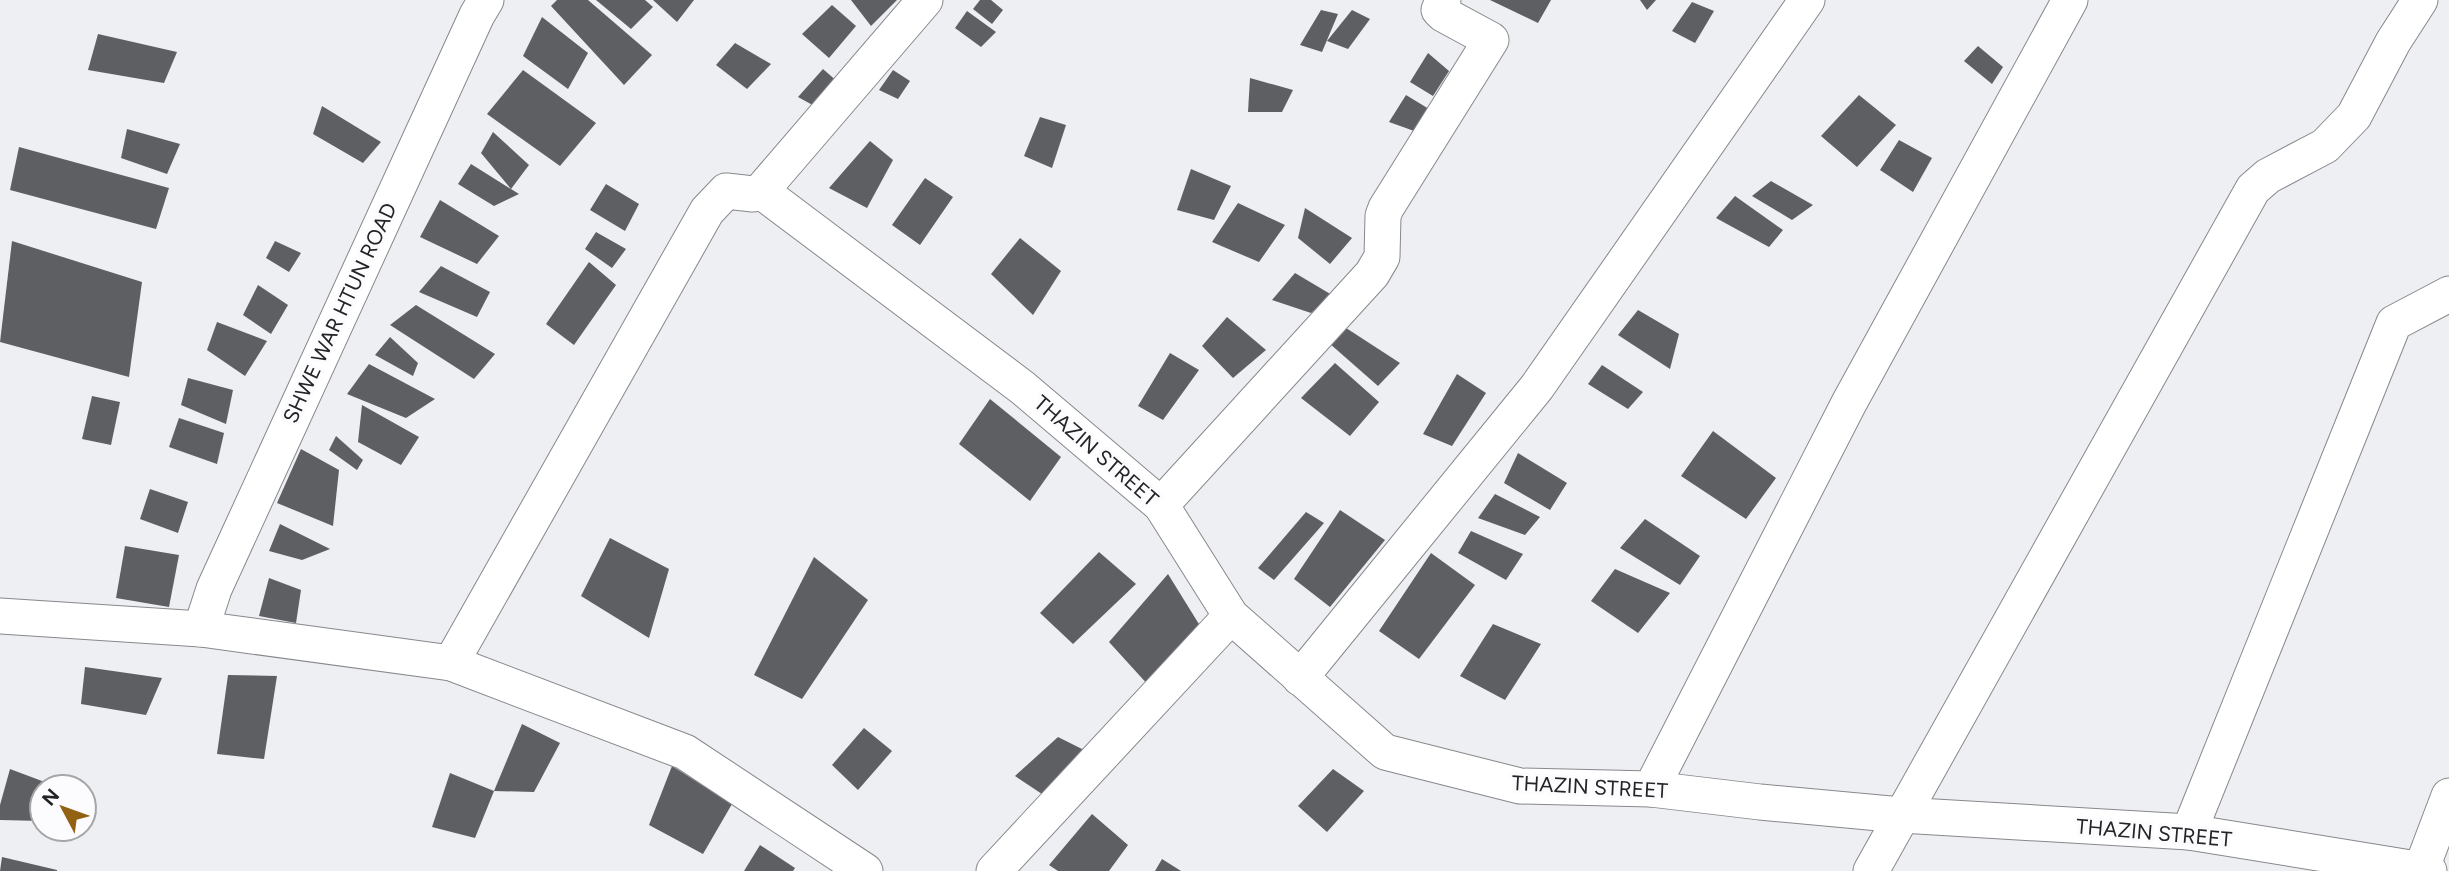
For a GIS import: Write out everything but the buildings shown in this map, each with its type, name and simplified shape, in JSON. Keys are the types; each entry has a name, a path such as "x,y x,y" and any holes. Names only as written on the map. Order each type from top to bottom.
{"street":[{"name":"SHWE WAR HTUN ROAD","path":"201,629 214,589 471,27 486,0"},
{"path":"451,663 707,211 726,191 753,194 761,191 925,0"},
{"path":"1161,505 1372,274 1382,257 1383,216 1386,208 1491,40 1443,14 1439,10 1443,0"},
{"path":"1300,678 1536,387 1807,0"},
{"path":"1651,789 1849,403 2070,0"},
{"path":"1871,871 2253,189 2268,176 2325,146 2354,116 2393,42 2420,0"},
{"name":"THAZIN STREET","path":"761,191 1023,387 1161,505 1231,616 1385,752 1520,786 1651,789 1901,815 2189,832 2330,863 2425,870"},
{"path":"2189,832 2394,323 2449,294"},
{"path":"0,616 201,629 451,663 685,752 865,871"},
{"path":"994,871 1231,616"},
{"path":"2425,870 2449,796"}]}
